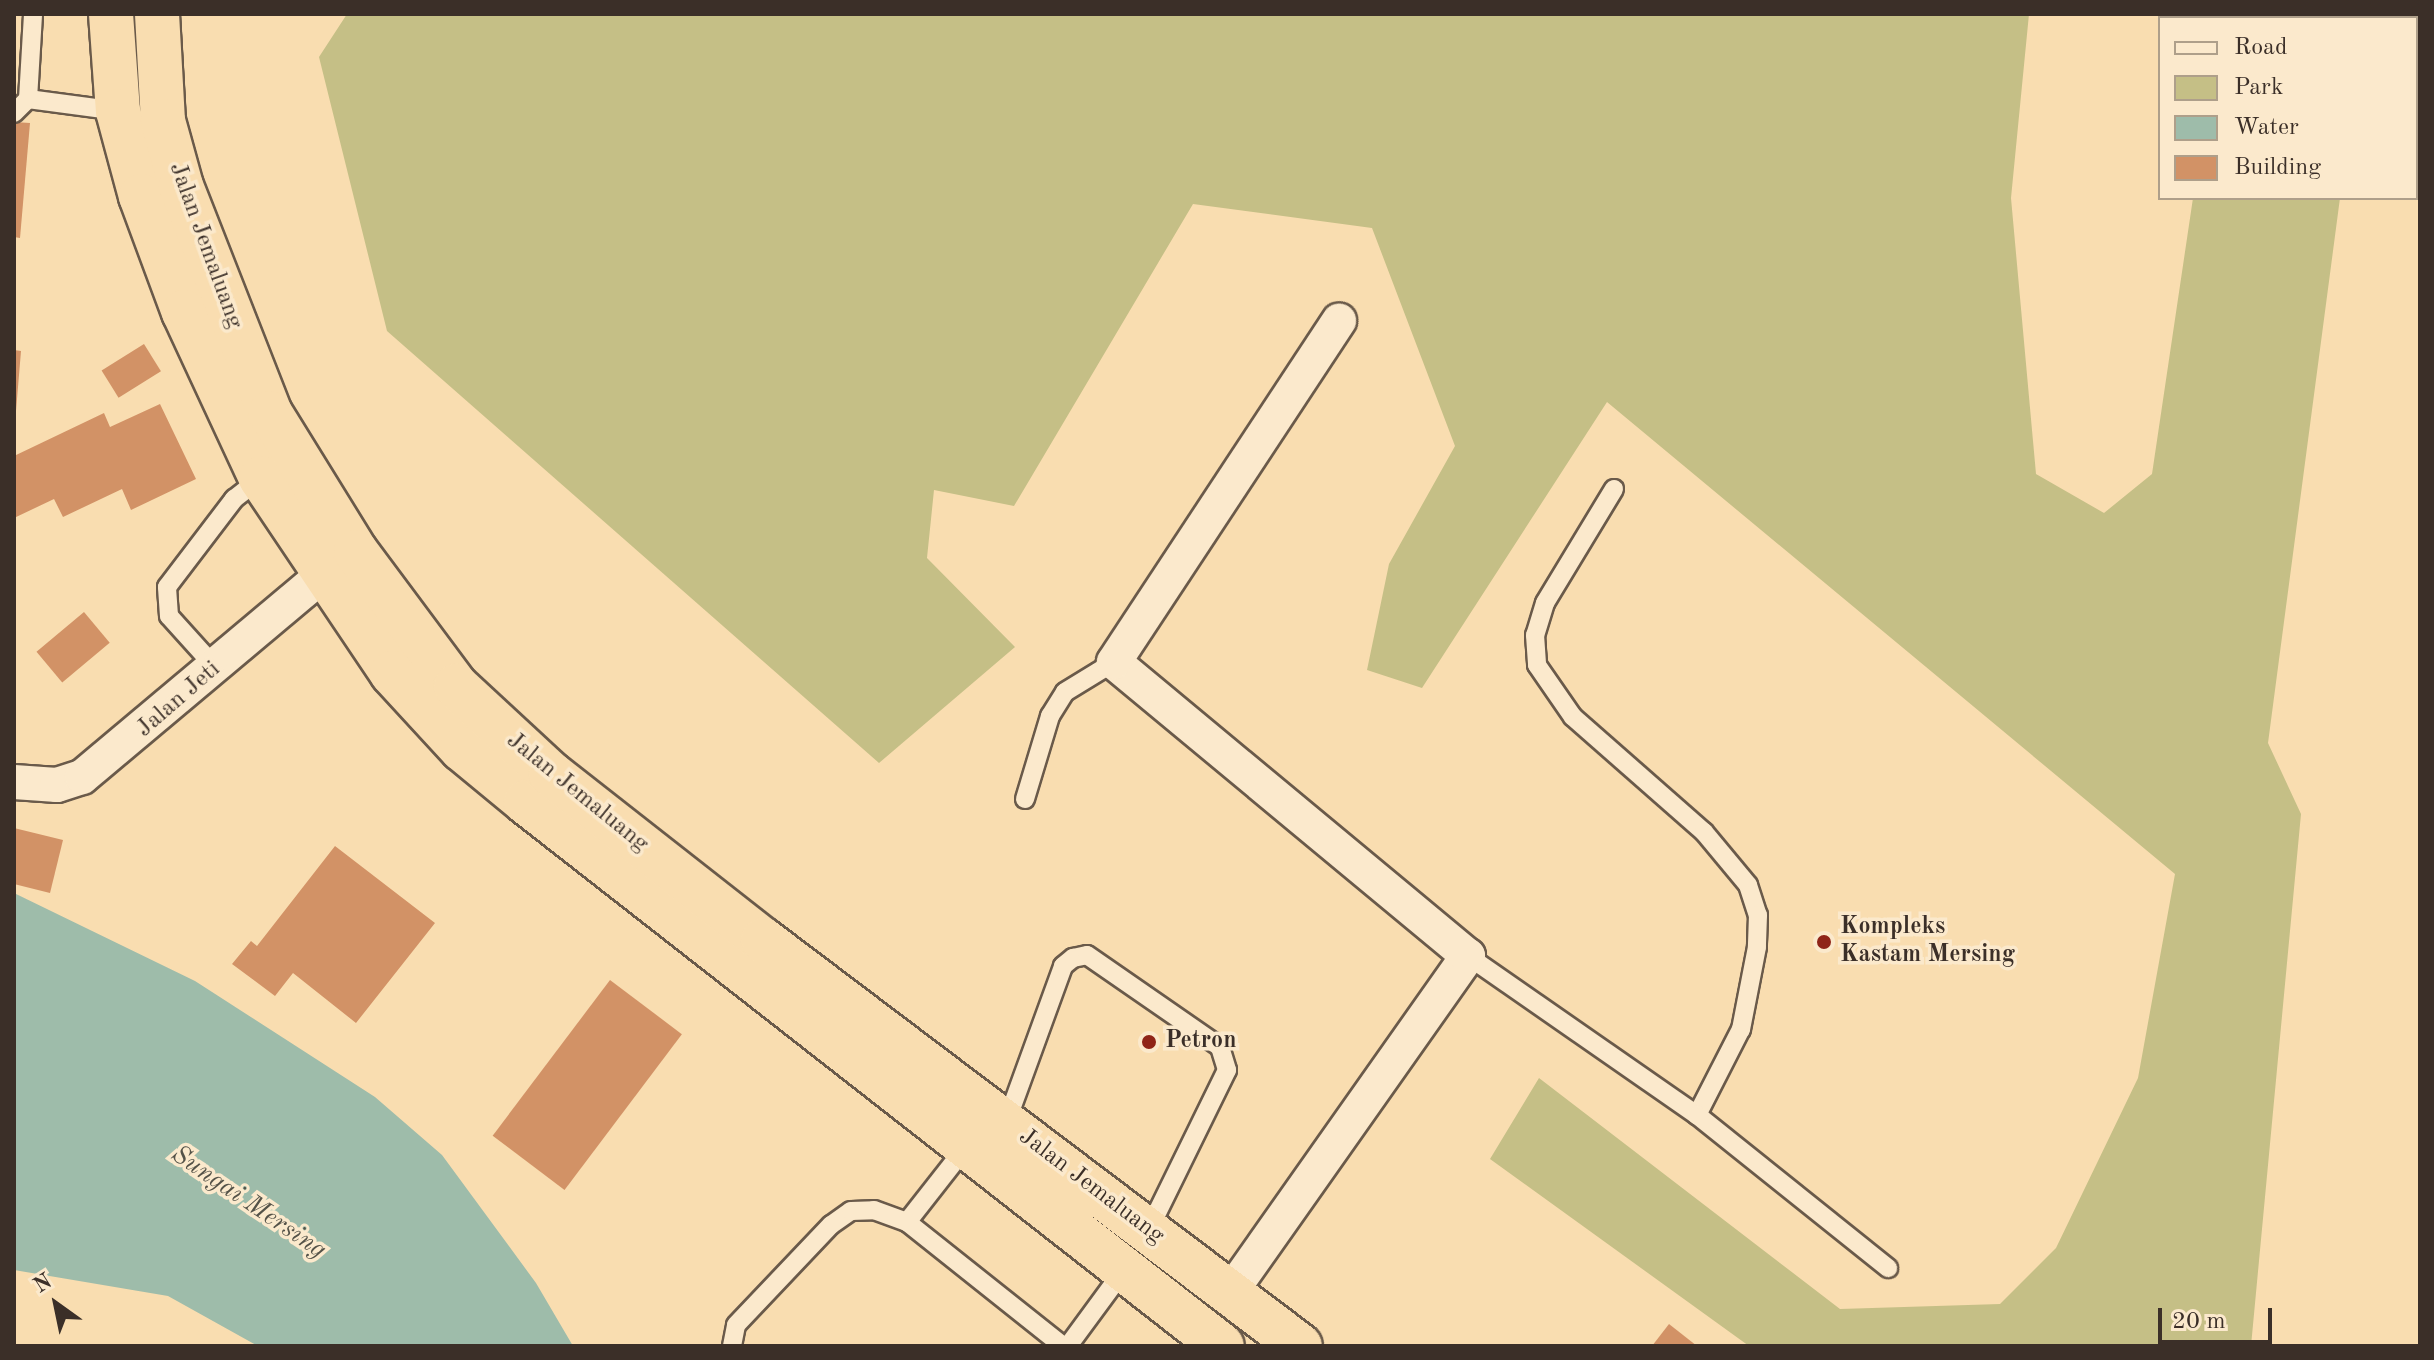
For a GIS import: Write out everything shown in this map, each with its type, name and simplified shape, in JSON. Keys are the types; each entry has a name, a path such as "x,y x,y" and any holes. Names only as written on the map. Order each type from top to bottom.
{"highway":[{"name":"Jalan Jemaluang","path":"111,14 118,111 141,196 184,312 261,478 392,673 462,749 965,1148 1222,1346"},
{"name":"Jalan Jemaluang","path":"157,14 163,121 181,186 264,399 307,479 424,648 491,723 551,774 1300,1346"}],"street":[{"path":"1230,1293 1468,956 1114,662 1339,321"},
{"name":"Jalan Jeti","path":"14,782 57,785 82,777 216,668 325,573"}],"lane":[{"path":"14,113 28,99 33,14"},
{"path":"28,99 118,111"},
{"path":"216,668 169,616 167,587 234,499 261,478"},
{"path":"1614,489 1545,603 1535,635 1537,665 1573,717 1704,832 1748,885 1758,915 1757,947 1741,1029 1697,1115"},
{"path":"1025,799 1050,716 1065,692 1114,662"},
{"path":"1006,1123 1063,966 1073,958 1087,955 1220,1047 1227,1070 1148,1231"},
{"path":"1468,956 1697,1115 1888,1268"},
{"path":"907,1222 965,1148"},
{"path":"732,1346 736,1325 851,1211 874,1210 907,1222 1066,1346 1123,1271"}],"green space":[{"path":"347,14 2029,14 2011,198 2036,474 2104,513 2152,474 2193,200 2340,200 2268,743 2301,814 2251,1346 1749,1346 1490,1159 1539,1078 1840,1309 2000,1304 2056,1248 2138,1078 2175,874 1607,402 1422,688 1367,670 1389,564 1455,446 1372,228 1193,204 1014,506 934,490 927,558 1015,647 879,763 387,331 319,57"}],"water":[{"name":"Sungai Mersing","path":"14,893 195,981 375,1097 442,1155 536,1283 573,1346 258,1346 168,1296 14,1270"}],"building":[{"path":"14,122 30,123 20,238 14,237"},
{"path":"144,344 161,371 119,398 102,370"},
{"path":"14,350 21,351 16,411 14,411"},
{"path":"160,404 196,479 131,510 122,489 63,517 54,499 14,518 14,456 104,413 110,427"},
{"path":"84,612 110,643 62,682 37,652"},
{"path":"14,828 63,840 50,893 14,884"},
{"path":"335,846 435,923 356,1023 293,973 275,996 232,964 251,941 257,946"},
{"path":"610,980 682,1034 565,1190 493,1136"},
{"path":"1669,1324 1697,1346 1652,1346"}],"place":[{"name":"Kompleks Kastam Mersing","path":"1824,942"},
{"name":"Petron","path":"1149,1042"}]}
